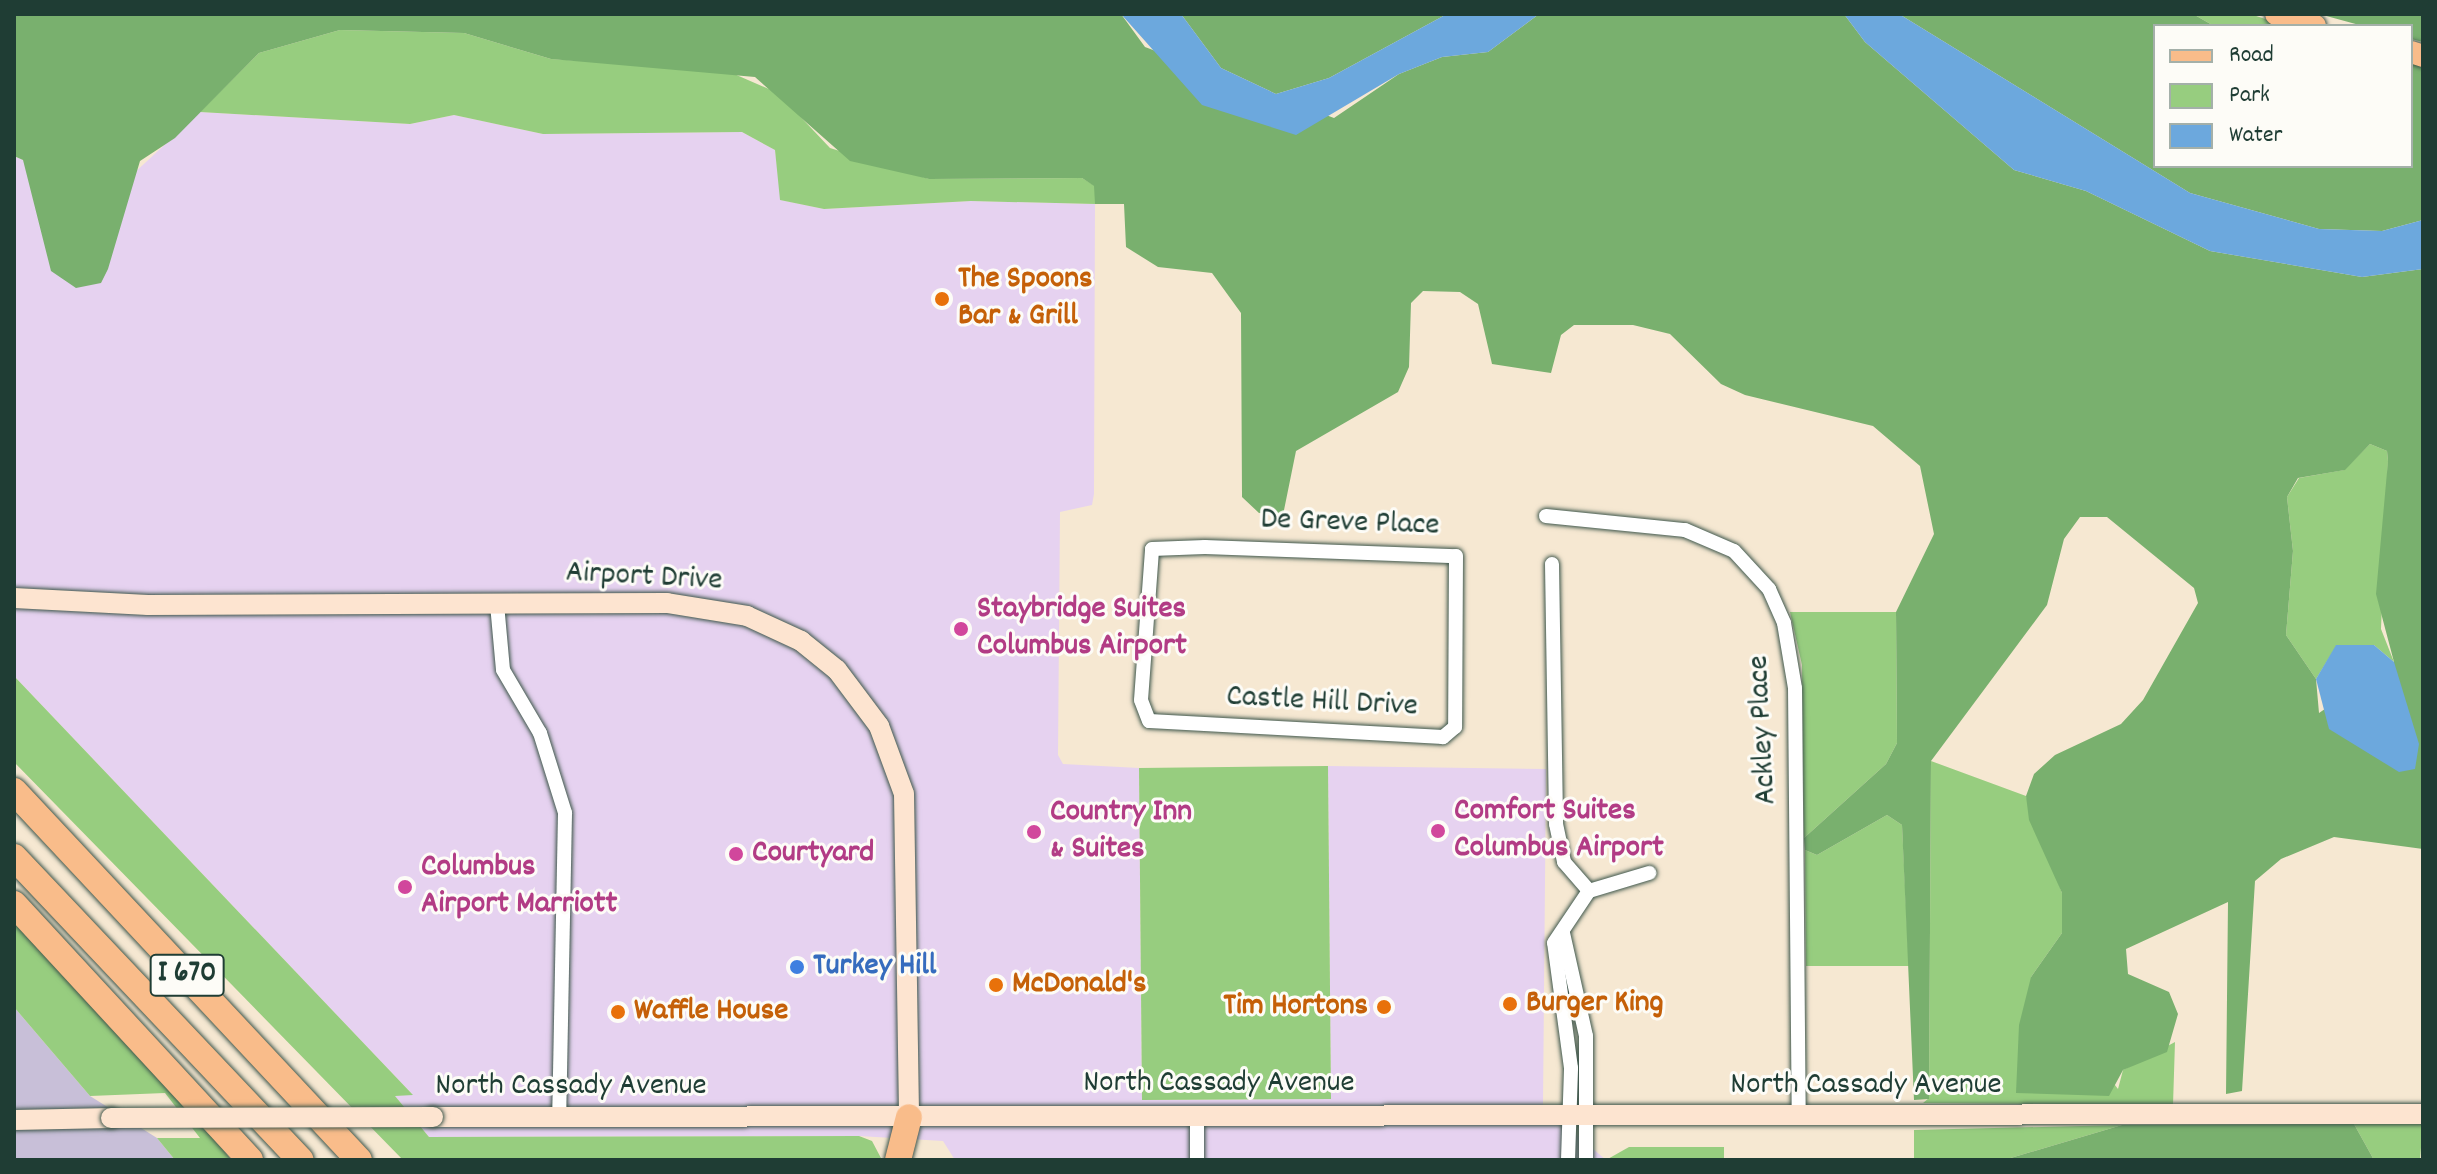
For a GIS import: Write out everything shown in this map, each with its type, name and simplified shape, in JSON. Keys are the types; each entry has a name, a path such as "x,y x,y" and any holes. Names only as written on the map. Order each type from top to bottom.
{"highway":[{"name":"I 670","path":"14,791 359,1160"},
{"name":"I 670","path":"14,857 301,1160"},
{"path":"14,904 250,1160"},
{"path":"270,1066 382,1160"},
{"path":"898,1160 909,1117"},
{"path":"909,1117 916,1160"}],"main road":[{"path":"2276,14 2308,24"},
{"name":"Airport Drive","path":"14,598 710,606 801,641 858,695 892,752 904,794 909,1117"},
{"name":"North Cassady Avenue","path":"14,1120 1197,1113 1577,1118 2423,1114"}],"street":[{"name":"Ackley Place","path":"1546,516 1685,530 1734,551 1769,589 1784,623 1795,688 1799,1116"},
{"name":"De Greve Place","path":"1149,721 1141,700 1152,549 1456,556 1459,645"},
{"path":"1552,564 1556,824 1564,862 1589,891"},
{"path":"497,604 503,670 540,733 565,813 559,1116"},
{"name":"Castle Hill Drive","path":"1149,721 1443,737 1457,720 1459,645"},
{"path":"1586,1160 1577,1118 1554,943 1589,891 1649,873"},
{"path":"1197,1113 1197,1160"},
{"path":"1568,1160 1577,1118"}],"shaded area":[{"path":"200,112 410,124 454,115 543,134 742,132 775,150 781,200 824,209 971,201 1095,204 1094,494 1092,505 1060,512 1058,755 1063,764 1139,768 1142,1100 1331,1099 1328,766 1546,769 1543,1106 1606,1160 955,1160 943,1141 859,1136 429,1137 395,1096 412,1094 14,676 14,156 23,160 101,283 132,175"},
{"path":"14,1007 90,1096 157,1138 175,1160 14,1160"}],"green space":[{"path":"14,14 1121,14 1145,47 1334,118 1399,74 1442,57 1488,52 1539,14 1844,14 1865,42 2014,170 2086,191 2210,251 2362,277 2423,269 2423,849 2334,837 2281,859 2255,881 2242,1091 2226,1094 2228,902 2126,949 2128,974 2169,992 2178,1014 2167,1052 2123,1070 2109,1096 2016,1093 2019,1025 2031,977 2062,933 2062,893 2029,820 2026,796 2034,774 2055,755 2121,724 2143,700 2198,603 2194,588 2107,517 2080,517 2064,539 2047,605 1931,761 1929,1099 1914,1100 1902,825 1887,815 1817,855 1805,850 1804,838 1886,764 1897,743 1896,612 1934,534 1920,466 1873,426 1745,395 1721,384 1670,334 1633,325 1574,325 1561,335 1551,373 1492,364 1478,304 1460,292 1423,291 1411,303 1409,367 1398,392 1296,451 1283,515 1259,513 1242,497 1241,313 1212,273 1158,267 1126,247 1124,204 1095,204 1094,186 1082,178 929,179 850,161 755,77 551,59 464,33 340,30 259,53 175,138 140,161 108,269 101,283 76,288 51,271 23,160 14,156","holes":["2370,444 2387,451 2376,594 2394,662 2319,713 2316,679 2286,635 2293,551 2287,497 2298,478 2345,470"]},
{"path":"1181,14 1447,14 1329,78 1276,94 1221,68"},
{"path":"1899,14 2193,14 2210,24 2153,24 2153,168 2413,168 2413,63 2423,65 2423,220 2382,231 2319,229 2190,193"},
{"path":"2193,14 2250,14 2281,24 2210,24"},
{"path":"2319,14 2423,14 2423,42 2413,40 2413,24 2356,24"},
{"path":"340,30 464,33 551,59 725,70 778,93 830,148 929,179 1082,178 1095,186 1095,204 971,201 824,209 780,200 775,150 742,132 543,134 454,115 410,124 200,112 259,53"},
{"path":"2370,444 2387,451 2381,629 2394,662 2374,645 2337,645 2316,679 2286,635 2293,551 2287,497 2299,478 2344,470"},
{"path":"1790,612 1896,612 1897,743 1886,764 1804,838 1802,665"},
{"path":"14,676 413,1095 395,1096 429,1137 859,1136 872,1141 882,1160 403,1160 14,762"},
{"path":"1931,761 2026,796 2062,893 2062,933 2031,977 2118,1089 2123,1070 2175,1042 2173,1105 1923,1103 1929,1098"},
{"path":"1328,766 1331,1099 1142,1100 1139,768"},
{"path":"1887,815 1902,825 1909,966 1806,966 1805,850 1817,855"},
{"path":"14,918 231,1160 175,1160 157,1138 200,1138 165,1093 90,1096 14,1007"},
{"path":"2423,1123 2420,1160 2374,1160 2354,1124"},
{"path":"2354,1124 2374,1160 2004,1160 2122,1125"},
{"path":"2122,1125 2004,1160 1914,1160 1914,1130"},
{"path":"1629,1147 1724,1147 1724,1160 1606,1160"}],"water":[{"path":"1121,14 1181,14 1221,68 1276,94 1329,78 1447,14 1539,14 1488,52 1442,57 1399,74 1296,135 1202,105"},
{"path":"1844,14 1899,14 2190,193 2319,229 2382,231 2423,220 2423,269 2362,277 2210,251 2086,191 2014,170 1865,42"},
{"path":"2336,645 2374,645 2394,662 2419,744 2415,769 2399,772 2329,729 2316,679"}],"place":[{"name":"The Spoons Bar & Grill","path":"942,299"},
{"name":"Staybridge Suites Columbus Airport","path":"961,629"},
{"name":"Comfort Suites Columbus Airport","path":"1438,831"},
{"name":"Country Inn & Suites","path":"1034,832"},
{"name":"Courtyard","path":"736,854"},
{"name":"Columbus Airport Marriott","path":"405,887"},
{"name":"Turkey Hill","path":"797,967"},
{"name":"McDonald's","path":"996,985"},
{"name":"Burger King","path":"1510,1004"},
{"name":"Tim Hortons","path":"1384,1007"},
{"name":"Waffle House","path":"618,1012"}]}
